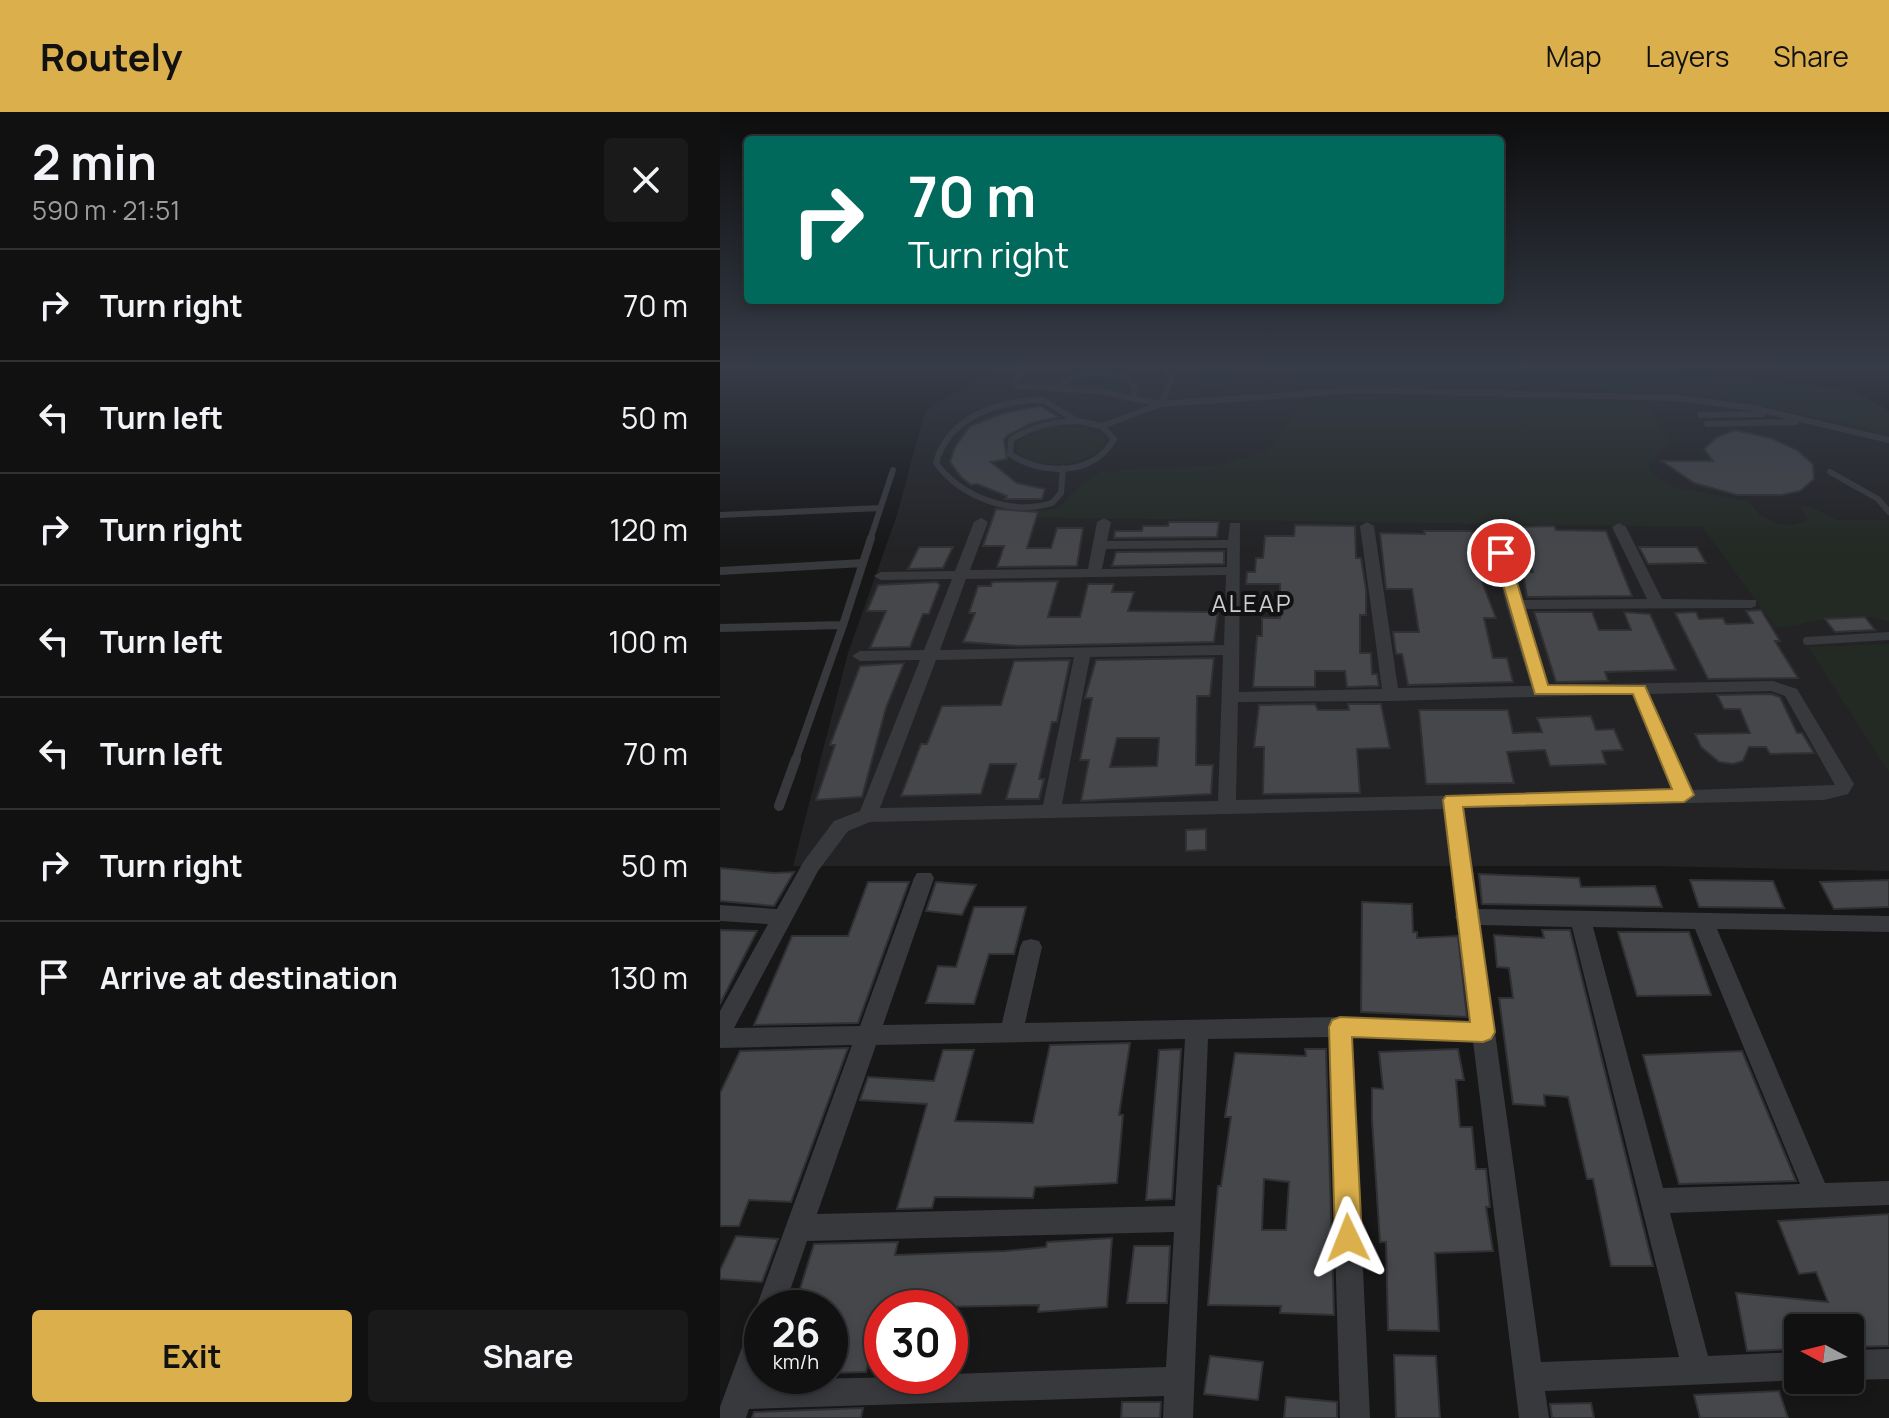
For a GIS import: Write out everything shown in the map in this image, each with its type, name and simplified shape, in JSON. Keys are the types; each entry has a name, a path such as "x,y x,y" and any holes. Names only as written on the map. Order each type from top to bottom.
{"street":[{"path":"868,815 981,522"},
{"path":"1094,574 1104,522"},
{"path":"1227,805 1235,526"},
{"path":"1367,526 1391,696"},
{"path":"1495,527 1514,605 1541,691"},
{"path":"1619,527 1657,604"},
{"path":"1099,545 1234,544"},
{"path":"881,576 1232,571"},
{"path":"1514,605 1751,603"},
{"path":"860,656 1230,650"},
{"path":"1051,812 1083,652"},
{"path":"720,1032 811,866 841,826 868,815 1824,794 1841,790 1845,784 1791,693 1785,688 1230,697"},
{"path":"1639,689 1684,795"},
{"path":"1453,800 1465,917 1534,1418"},
{"path":"776,1290 865,1033 924,878"},
{"path":"720,913 783,917"},
{"path":"1465,917 1889,924"},
{"path":"1581,920 1697,1371"},
{"path":"1703,922 1818,1196"},
{"path":"1012,1030 1031,947"},
{"path":"720,1038 1012,1030 1340,1027 1483,1032"},
{"path":"1340,1027 1355,1418"},
{"path":"1178,1418 1197,1030"},
{"path":"1653,1201 1889,1193"},
{"path":"797,1228 1188,1219"},
{"path":"1864,1365 1889,1364"},
{"path":"1528,1377 1784,1368"},
{"path":"744,1381 735,1407 1181,1381"}],"lane":[{"path":"956,429 939,448 936,463 945,478 968,494 1014,506 1032,507 1055,499 1061,493 1063,468"},
{"path":"1030,429 1017,435 1008,447 1017,460 1028,465 1063,468 1092,461 1112,448 1114,439 1105,429"},
{"path":"1844,429 1889,440"},
{"path":"779,806 843,625 893,470"},
{"path":"1830,472 1878,499 1889,512"},
{"path":"720,518 879,510"},
{"path":"720,571 863,563"},
{"path":"720,628 843,625"},
{"path":"1807,641 1889,636"}],"shaded area":[{"path":"920,429 1889,429 1889,871 1653,866 793,866 848,653 897,515"},
{"path":"1043,429 1089,429 1104,438 1104,444 1096,452 1075,462 1037,462 1018,452 1019,441"},
{"path":"1284,429 1663,429 1671,441 1651,460 1648,468 1657,477 1678,488 1748,501 1760,515 1778,524 1794,525 1808,520 1800,506 1811,507 1837,520 1889,520 1889,622 1846,616 1776,628 1702,527 1002,517 1059,508 1083,483 1104,471 1219,465 1264,452"},
{"path":"1866,429 1889,429 1889,434"},
{"path":"1889,644 1889,772 1808,647"}],"building":[{"path":"968,429 1020,429 1004,440 1007,459 991,462 1017,483 1045,489 1042,499 1005,499 1007,496 977,484 971,485 950,462 955,447"},
{"path":"1735,430 1771,438 1797,450 1813,464 1814,479 1800,491 1782,495 1737,495 1694,483 1662,461 1713,461 1704,449 1717,437"},
{"path":"996,509 1038,512 1027,548 1051,548 1057,528 1083,528 1077,566 997,567 1004,546 983,546"},
{"path":"1169,522 1219,522 1217,537 1114,538 1115,531 1142,531 1143,526 1168,526"},
{"path":"1295,525 1355,526 1356,558 1361,558 1366,590 1366,615 1360,615 1360,653 1371,653 1372,674 1377,674 1379,686 1347,687 1345,671 1315,671 1315,687 1253,687 1257,636 1262,636 1262,618 1280,618 1280,584 1246,584 1247,572 1255,572 1256,558 1263,558 1265,536 1294,536"},
{"path":"1554,526 1556,530 1606,531 1632,596 1527,597 1523,572 1533,572 1523,540 1513,540 1509,527"},
{"path":"1424,531 1472,531 1479,561 1488,561 1491,574 1479,574 1496,618 1484,618 1493,658 1507,658 1513,682 1408,685 1402,654 1396,654 1393,632 1419,632 1412,589 1386,589 1380,533 1425,534"},
{"path":"919,547 953,547 943,568 908,569"},
{"path":"1639,547 1697,547 1706,563 1648,564"},
{"path":"1224,551 1224,564 1112,566 1116,552"},
{"path":"1058,581 1048,617 1080,617 1088,584 1114,584 1112,592 1134,592 1128,611 1218,612 1214,642 1019,646 963,642 975,613 969,613 978,586 991,586 992,582"},
{"path":"937,582 940,585 929,614 923,614 910,647 870,648 886,611 867,611 878,585"},
{"path":"1761,610 1780,641 1775,641 1798,678 1708,679 1675,613 1696,612 1699,619 1723,618 1726,624 1753,623 1746,611"},
{"path":"1534,612 1592,612 1599,630 1631,630 1624,612 1650,614 1676,670 1605,672 1608,681 1556,682"},
{"path":"1865,617 1875,630 1835,632 1825,619"},
{"path":"1214,658 1210,696 1197,696 1196,765 1213,765 1211,794 1081,801 1089,760 1080,760 1092,698 1085,698 1096,660","holes":["1117,738 1159,738 1157,766 1110,767"]},
{"path":"1070,660 1057,722 1052,722 1039,779 1044,779 1039,799 1006,799 1016,764 990,764 981,794 901,796 921,744 927,744 942,706 1001,705 1014,661"},
{"path":"904,663 886,708 862,797 816,800 835,745 830,745 860,666"},
{"path":"1771,694 1780,697 1797,733 1802,733 1814,753 1770,754 1766,747 1749,747 1743,761 1733,764 1719,762 1701,747 1695,734 1750,733 1740,709 1724,709 1717,695"},
{"path":"1315,704 1318,710 1349,710 1348,704 1381,704 1390,748 1357,749 1360,793 1263,794 1264,747 1254,747 1259,705"},
{"path":"1419,710 1508,710 1513,733 1542,732 1537,718 1591,716 1596,730 1614,729 1623,750 1602,751 1606,764 1550,766 1545,750 1507,752 1514,783 1426,784"},
{"path":"1206,829 1206,850 1186,851 1186,830"},
{"path":"720,868 794,872 774,906 720,901"},
{"path":"1479,874 1579,878 1581,887 1655,886 1662,907 1482,904"},
{"path":"1690,880 1773,881 1784,908 1699,907"},
{"path":"1889,880 1889,907 1834,909 1820,882"},
{"path":"868,882 909,882 858,1023 754,1025 792,936 848,936"},
{"path":"936,882 976,885 962,915 926,911"},
{"path":"1362,902 1412,904 1413,932 1417,932 1417,938 1458,936 1467,1017 1361,1012"},
{"path":"974,907 1026,907 1014,954 989,954 974,1004 926,1003 938,966 956,967"},
{"path":"720,930 757,931 720,1004"},
{"path":"1542,930 1570,930 1653,1266 1611,1266 1593,1179 1587,1179 1568,1097 1544,1095 1545,1106 1513,1104 1499,998 1513,998 1509,968 1497,967 1494,935 1544,938"},
{"path":"1618,932 1689,932 1711,995 1637,996"},
{"path":"1130,1043 1119,1115 1123,1115 1117,1183 1035,1187 1033,1198 935,1197 932,1208 897,1209 927,1104 860,1100 868,1077 934,1081 943,1050 974,1050 955,1121 1033,1123 1050,1045"},
{"path":"848,1048 791,1202 749,1200 739,1226 720,1226 720,1093 740,1051"},
{"path":"1181,1049 1172,1199 1146,1200 1159,1050"},
{"path":"1305,1049 1326,1049 1334,1315 1280,1313 1281,1306 1208,1305 1218,1186 1221,1186 1231,1117 1225,1117 1235,1053 1306,1056","holes":["1264,1179 1289,1182 1286,1230 1262,1230"]},
{"path":"1458,1049 1464,1080 1456,1080 1460,1127 1472,1127 1476,1169 1486,1169 1490,1207 1486,1207 1493,1251 1435,1253 1439,1331 1388,1330 1386,1242 1380,1242 1372,1120 1372,1088 1383,1089 1379,1052"},
{"path":"1742,1051 1796,1181 1679,1184 1643,1055"},
{"path":"1889,1214 1889,1346 1864,1347 1864,1314 1784,1314 1784,1350 1747,1351 1736,1293 1828,1302 1816,1272 1799,1274 1778,1221"},
{"path":"736,1236 778,1239 762,1282 720,1279 720,1270"},
{"path":"1112,1238 1107,1307 1038,1312 1039,1305 968,1306 968,1290 864,1290 864,1372 848,1372 848,1290 800,1290 814,1244 898,1242 895,1255 1005,1251 1046,1247 1047,1242"},
{"path":"1134,1246 1170,1246 1167,1303 1127,1303"},
{"path":"1394,1355 1436,1356 1440,1418 1396,1418"},
{"path":"1210,1356 1263,1362 1258,1400 1204,1394"},
{"path":"1779,1391 1788,1418 1700,1418 1694,1395"},
{"path":"1286,1397 1337,1402 1337,1418 1284,1418"},
{"path":"1122,1402 1161,1402 1160,1418 1121,1418"},
{"path":"1591,1403 1594,1418 1552,1418 1550,1404"},
{"path":"863,1408 861,1418 752,1418 754,1412"}],"district":[{"name":"ALEAP","path":"1252,602"}],"route":[{"path":"1348,1238 1340,1027 1483,1032 1465,917 1453,800 1684,795 1639,689 1541,691 1501,553"}]}
